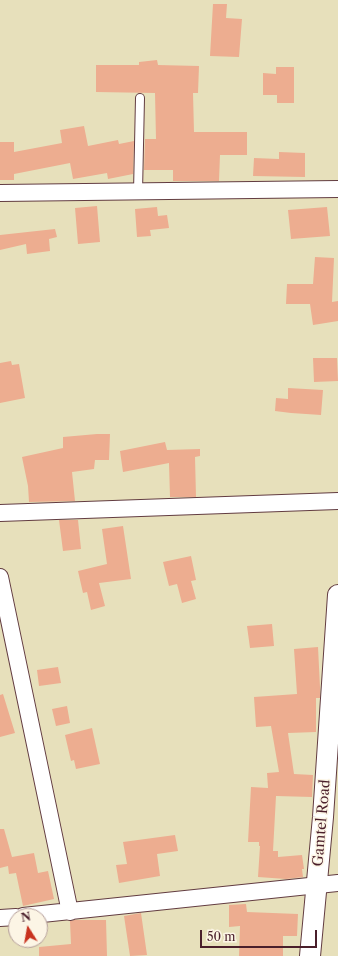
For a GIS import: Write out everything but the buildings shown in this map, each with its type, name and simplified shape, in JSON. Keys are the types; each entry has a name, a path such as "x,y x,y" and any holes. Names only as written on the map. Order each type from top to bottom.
{"street":[{"path":"0,193 338,189"},
{"path":"0,513 338,501"},
{"path":"0,577 70,912"},
{"name":"Gamtel Road","path":"310,956 323,817 338,595"},
{"path":"48,914 338,883"}],"lane":[{"path":"138,192 140,98"}]}
